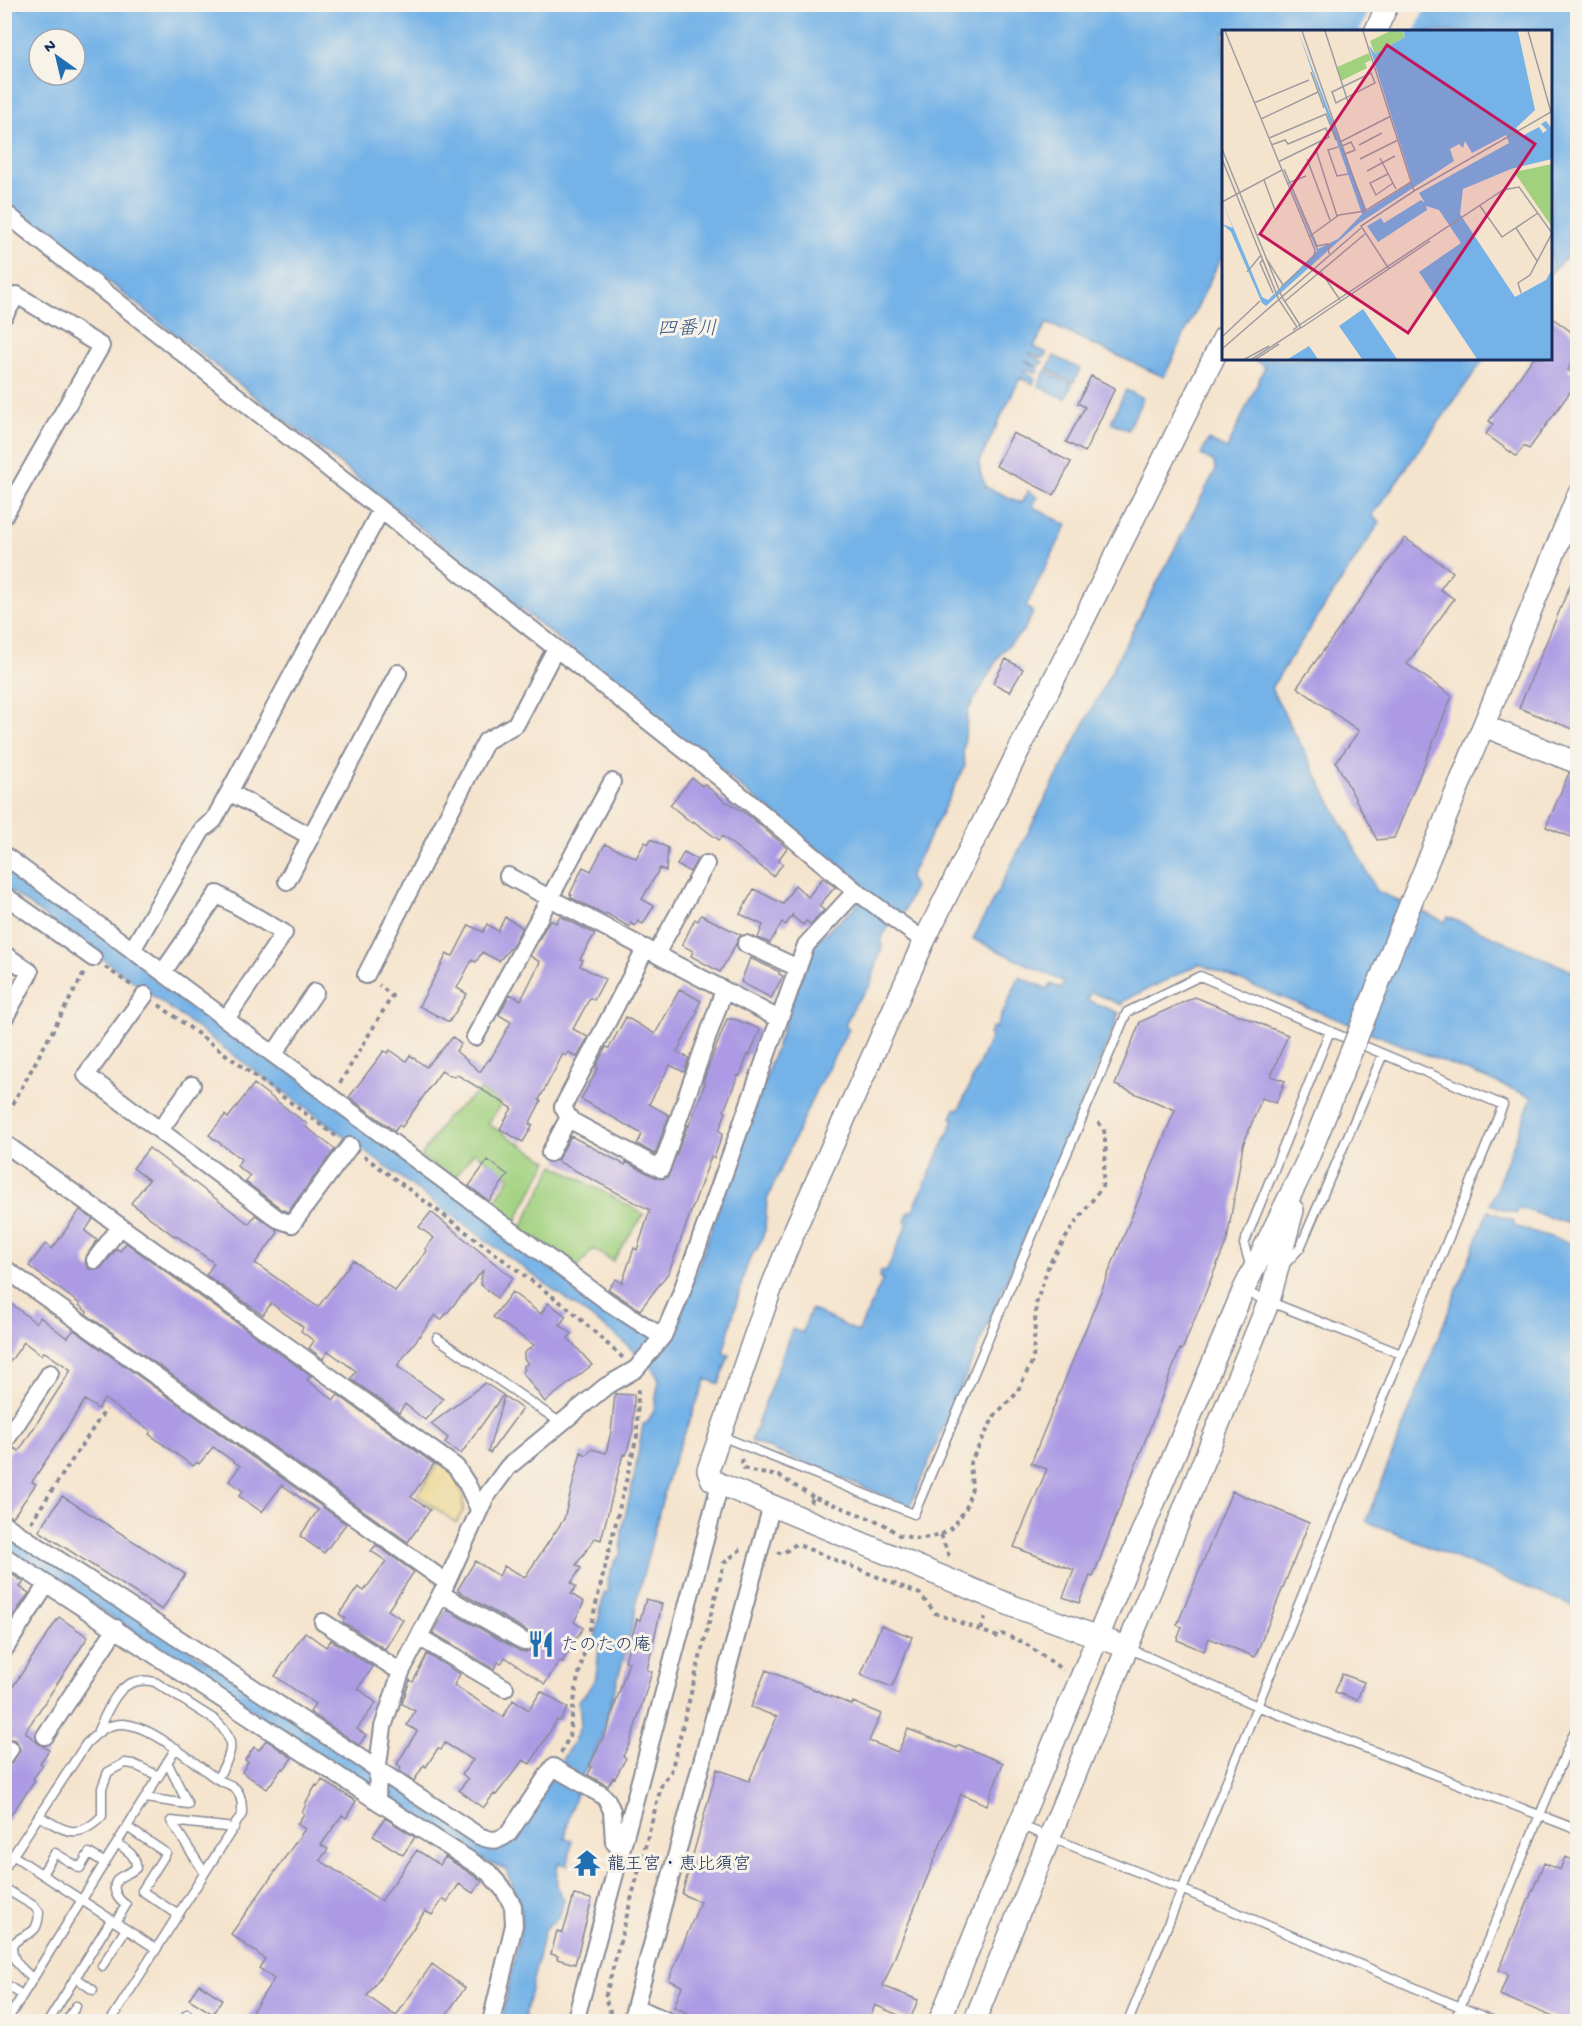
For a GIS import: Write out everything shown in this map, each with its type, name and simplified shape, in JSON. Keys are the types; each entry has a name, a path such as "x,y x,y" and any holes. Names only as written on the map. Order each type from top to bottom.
{"street":[{"path":"1376,30 1388,4"},
{"path":"4,212 720,778 858,893 924,941"},
{"path":"4,316 17,294 101,346 4,516"},
{"path":"1126,1647 1015,1607 720,1484 712,1480 708,1470 772,1286 795,1229 924,941 1222,341"},
{"path":"939,2022 1019,1825 1248,1282 1306,1163 1578,495"},
{"path":"132,950 202,830 214,820 230,792 381,510"},
{"path":"366,975 486,741 516,724 555,648"},
{"path":"286,880 398,673"},
{"path":"1484,726 1578,763"},
{"path":"475,1037 612,782"},
{"path":"230,792 310,836"},
{"path":"4,855 608,1302 662,1337"},
{"path":"706,864 651,951 563,1107 570,1120 660,1169 724,990"},
{"path":"508,876 780,1020"},
{"path":"377,1797 383,1727 401,1672 479,1509 508,1467 605,1387 639,1365 662,1337 679,1299 806,945 858,893"},
{"path":"163,972 217,894 284,933 226,1019"},
{"path":"4,895 93,958"},
{"path":"746,944 798,968"},
{"path":"4,954 30,972 4,1019"},
{"path":"274,1054 315,992"},
{"path":"145,995 86,1075 278,1220 292,1224 350,1146"},
{"path":"160,1130 192,1084"},
{"path":"550,1153 568,1117"},
{"path":"4,1143 456,1467 479,1509"},
{"path":"974,2022 1269,1301 1306,1163"},
{"path":"95,1260 120,1227"},
{"path":"4,1268 443,1588 525,1642"},
{"path":"4,1443 50,1372"},
{"path":"575,2022 720,1484"},
{"path":"670,2022 633,2014 772,1505"},
{"path":"4,1524 378,1772 479,1836 492,1841 500,1840 509,1833 554,1767 607,1800 612,1811 614,1842 620,1850"},
{"path":"6,1560 116,1628 377,1797 488,1872 504,1890 513,1906 514,1925 491,2022"},
{"path":"4,1650 47,1584"},
{"path":"323,1622 401,1672"},
{"path":"45,1736 116,1628"},
{"path":"419,1637 505,1688"}],"lane":[{"path":"720,1435 914,1514 1127,1012 1200,976 1503,1105 1128,2022"},
{"path":"1330,1031 1244,1244 1248,1282 1269,1301 1401,1354"},
{"path":"1276,1274 1300,1248 1383,1054"},
{"path":"437,1338 561,1423"},
{"path":"1126,1647 1257,1706 1578,1830"},
{"path":"94,1736 119,1691 132,1682 146,1680 155,1682 224,1728 228,1736 231,1755 217,1779"},
{"path":"1455,2022 1578,1724"},
{"path":"4,1869 86,1744 111,1725 134,1726 176,1748 217,1779 236,1789 242,1801 242,1814 110,2022"},
{"path":"6,2022 176,1748"},
{"path":"145,1798 188,1804 167,1762"},
{"path":"39,1816 64,1830 80,1831 92,1827 102,1816 102,1788 108,1772 125,1763 133,1764 159,1776"},
{"path":"204,1872 171,1821 234,1828"},
{"path":"1019,1825 1181,1889 1496,2022"},
{"path":"127,1827 166,1853 142,1891 177,1914"},
{"path":"48,2022 75,1977 126,1905 120,1901 115,1886 118,1879 136,1868 136,1862 134,1857 117,1843"},
{"path":"42,1874 55,1853 80,1868 89,1853 105,1863"},
{"path":"14,1856 155,1948"},
{"path":"4,1888 29,1902 39,1912 37,1927 33,1932 17,1939 12,1945 12,1955 33,1979"},
{"path":"102,1966 126,1929"},
{"path":"75,1977 93,1990"},
{"path":"4,1983 22,1995"},
{"path":"66,2022 76,2006"}],"path":[{"path":"4,1120 93,958 568,1308 639,1365 637,1436 577,1682 569,1737 554,1767"},
{"path":"332,1097 392,996 366,975"},
{"path":"744,1446 741,1456 744,1468 779,1476 813,1497 882,1523 899,1535 919,1539 941,1535 954,1526 966,1508 972,1488 970,1462 995,1415 1016,1394 1032,1360 1036,1304 1049,1264 1102,1187 1106,1153 1104,1129 1087,1108"},
{"path":"22,1536 106,1409"},
{"path":"806,1519 813,1497"},
{"path":"782,1554 796,1544 876,1575 920,1594 935,1613 998,1637 1002,1634 1023,1642 1063,1670"},
{"path":"607,2022 610,2011 605,1998 662,1783 671,1772 724,1563 744,1547 760,1548"}],"green space":[{"path":"481,1090 501,1104 488,1124 548,1161 513,1226 490,1209 510,1177 474,1152 453,1180 421,1156 447,1117"},
{"path":"554,1165 644,1214 613,1261 593,1249 576,1270 520,1230"}],"sand":[{"path":"439,1462 452,1471 463,1493 463,1511 456,1523 417,1495"}],"water":[{"name":"四番川","path":"23,4 1431,4 1436,7 1437,4 1577,5 1577,245 1552,272 1552,30 1222,30 1222,255 1164,377 1047,323 1034,347 1047,353 1045,357 1041,358 1031,353 1030,355 1043,362 1036,366 1026,362 1039,369 1038,373 1024,369 1023,371 1035,378 1033,384 1020,378 979,462 980,472 986,487 1021,503 1028,491 1037,497 1033,507 1067,525 1026,606 1033,613 1024,630 1001,653 968,711 963,753 965,766 909,878 914,887 904,912 897,914 882,937 882,947 870,986 855,1004 845,1025 849,1029 816,1090 767,1200 765,1230 745,1271 723,1353 729,1355 719,1384 706,1379 670,1470 638,1594 633,1624 601,1739 581,1778 570,1812 565,1838 572,1840 568,1865 558,1863 557,1873 558,1887 564,1900 559,1918 544,1931 524,2021 501,2021 522,1923 518,1902 506,1869 486,1861 397,1805 5,1547 5,1530 491,1846 505,1847 574,1741 581,1724 579,1700 596,1677 599,1648 595,1639 604,1593 610,1591 607,1588 608,1579 615,1561 621,1554 622,1529 643,1424 647,1423 654,1410 659,1379 651,1367 619,1338 5,887 5,864 665,1344 674,1333 813,944 854,908 867,890 439,543 5,202 4,28 14,8 21,9"},
{"path":"1054,356 1080,369 1073,383 1047,369"},
{"path":"1254,360 1483,360 1372,516 1380,522 1271,688 1377,891 1445,922 1448,917 1577,973 1577,1226 1519,1208 1516,1214 1490,1204 1532,1097 1199,964 1123,1001 1122,1005 1091,992 1087,1000 1119,1013 1117,1020 910,1506 751,1441 792,1329 802,1333 811,1309 858,1332 883,1279 879,1278 881,1271 886,1272 908,1222 905,1221 909,1211 912,1212 954,1120 951,1118 955,1109 959,1110 991,1036 989,1034 992,1027 996,1028 1019,977 1048,989 1051,984 1060,988 1064,982 973,939 1216,469 1213,461 1201,455 1208,440 1227,449 1265,367"},
{"path":"1045,371 1072,385 1065,399 1038,386"},
{"path":"1126,390 1143,398 1128,430 1111,422"},
{"path":"1488,1211 1514,1221 1514,1226 1577,1245 1577,1608 1366,1521"}],"pier":[{"path":"1372,5 1427,5 1415,30 1360,30"}],"building":[{"path":"1552,318 1578,337 1578,347 1568,370 1578,377 1578,381 1529,449 1524,446 1516,456 1486,434 1493,424 1489,421 1532,360 1552,360"},
{"path":"1091,376 1115,388 1085,452 1066,442 1085,407 1078,403"},
{"path":"1013,433 1071,462 1054,495 996,466"},
{"path":"1405,538 1453,572 1440,589 1454,599 1407,664 1452,696 1394,838 1377,840 1336,762 1359,731 1297,687"},
{"path":"1578,566 1578,731 1519,708"},
{"path":"1006,659 1023,669 1010,692 993,683"},
{"path":"1569,773 1578,775 1578,840 1546,827"},
{"path":"692,778 749,816 787,848 778,860 783,864 773,876 722,836 719,840 693,821 692,823 670,805"},
{"path":"651,839 668,848 666,871 660,868 642,899 654,906 643,924 638,921 635,926 631,923 629,927 606,913 605,915 570,897 583,867 591,871 605,844 636,858 645,842 648,844"},
{"path":"684,852 697,859 690,872 677,865"},
{"path":"823,878 835,887 819,906 824,910 811,924 806,921 803,925 792,916 793,914 786,925 782,922 770,943 758,938 763,925 740,914 754,889 783,904 795,885 808,897"},
{"path":"701,915 741,935 720,972 691,956 693,951 682,945 695,919 698,921"},
{"path":"560,916 595,934 580,959 583,960 580,966 605,979 594,1000 590,998 573,1029 588,1037 577,1057 568,1052 566,1056 563,1054 539,1100 541,1101 529,1124 533,1125 523,1142 500,1129 512,1108 456,1074 454,1077 450,1076 442,1070 402,1127 399,1125 395,1131 349,1097 384,1051 388,1053 390,1050 406,1061 410,1055 426,1067 453,1037 461,1044 456,1051 480,1072 490,1060 511,1022 499,1015 510,994 521,1000 540,962 530,956 550,920 556,923"},
{"path":"505,917 522,927 512,946 499,961 482,952 476,962 472,960 457,988 467,994 449,1022 419,1006 447,954 453,956 469,925 483,932 487,924 498,931"},
{"path":"750,958 780,972 779,974 783,976 771,998 741,982"},
{"path":"680,989 701,1001 677,1052 689,1058 684,1072 670,1065 649,1104 669,1115 655,1154 637,1144 642,1134 581,1099 598,1068 596,1067 606,1047 609,1048 626,1017 655,1034"},
{"path":"1195,997 1288,1035 1271,1076 1285,1081 1276,1103 1262,1098 1243,1145 1227,1240 1182,1350 1180,1349 1093,1577 1090,1576 1079,1603 1063,1597 1074,1570 1014,1547 1047,1469 1031,1463 1175,1110 1115,1085 1140,1022"},
{"path":"727,1019 734,1019 760,1029 724,1111 726,1112 719,1131 723,1133 714,1158 711,1157 669,1272 640,1310 608,1289 616,1279 622,1283 634,1248 637,1250 650,1210 557,1161 571,1136 625,1165 626,1162 657,1178 668,1177 689,1126"},
{"path":"254,1084 307,1124 306,1127 335,1149 288,1212 246,1182 250,1176 237,1166 241,1159 209,1135 225,1115 228,1118"},
{"path":"149,1148 249,1224 255,1215 276,1229 278,1233 255,1263 318,1307 353,1260 395,1291 427,1251 425,1249 434,1238 419,1227 431,1212 513,1278 497,1298 480,1284 483,1270 441,1320 435,1315 397,1366 443,1399 425,1420 405,1404 399,1413 351,1379 356,1371 328,1351 323,1359 309,1348 314,1341 301,1331 303,1327 271,1303 263,1315 206,1275 214,1263 131,1203 149,1180 133,1168"},
{"path":"488,1160 508,1175 489,1201 469,1186"},
{"path":"80,1210 93,1219 85,1231 97,1240 85,1258 89,1269 100,1269 117,1249 120,1251 126,1243 311,1376 307,1380 334,1400 338,1395 434,1464 411,1497 430,1510 408,1542 86,1314 87,1312 80,1304 29,1266 45,1244 52,1249"},
{"path":"512,1292 541,1314 548,1303 566,1316 560,1325 572,1334 568,1338 592,1365 545,1402 522,1372 525,1369 523,1367 528,1363 524,1359 524,1353 534,1345 493,1317"},
{"path":"4,1298 36,1323 40,1317 67,1338 74,1330 346,1524 324,1553 300,1536 318,1510 282,1485 262,1512 239,1496 243,1491 229,1481 240,1466 213,1447 199,1464 197,1462 193,1466 149,1434 151,1431 104,1399 98,1409 85,1400 32,1482 36,1484 13,1517 4,1514 4,1458 14,1448 19,1451 71,1370 46,1353 43,1352 41,1355 24,1342 4,1370"},
{"path":"485,1383 503,1395 461,1454 445,1443 448,1438 431,1424"},
{"path":"615,1394 634,1395 633,1430 626,1455 623,1454 601,1540 595,1538 576,1565 581,1568 571,1583 576,1587 571,1594 584,1602 574,1622 583,1628 545,1684 505,1657 494,1669 433,1633 447,1610 520,1651 526,1652 534,1648 535,1641 531,1633 458,1589 475,1561 499,1576 504,1566 525,1577 564,1519 581,1452 586,1455 592,1449 606,1453"},
{"path":"504,1396 522,1409 490,1453 488,1452"},
{"path":"1232,1491 1309,1523 1255,1657 1209,1638 1204,1651 1177,1640 1182,1627 1177,1625"},
{"path":"62,1496 185,1574 162,1610 39,1531"},
{"path":"376,1545 414,1572 388,1610 403,1620 385,1649 343,1622 345,1618 339,1614 358,1587 364,1591 386,1561 371,1551"},
{"path":"10,1573 24,1582 20,1587 29,1593 4,1630 4,1577 6,1579"},
{"path":"646,1599 662,1604 647,1670 652,1672 630,1743 623,1756 626,1758 608,1786 588,1775 592,1767 589,1766 607,1729 629,1662 625,1661 637,1619 640,1620"},
{"path":"59,1617 88,1637 25,1732 49,1750 40,1763 43,1765 33,1779 35,1781 4,1824 4,1767 12,1763 20,1750 16,1740 4,1740 4,1700"},
{"path":"881,1625 912,1637 892,1687 861,1675"},
{"path":"305,1632 326,1647 331,1640 373,1667 358,1688 376,1703 357,1729 366,1735 359,1745 310,1712 315,1704 275,1676"},
{"path":"427,1654 460,1674 454,1685 503,1717 513,1700 529,1710 541,1691 568,1708 560,1721 557,1720 530,1764 523,1760 483,1808 459,1790 468,1779 462,1774 473,1760 445,1743 441,1750 438,1748 426,1767 424,1765 414,1781 399,1771 401,1767 397,1764 417,1731 407,1725 415,1711 402,1704 410,1680 413,1682"},
{"path":"766,1670 852,1705 853,1702 881,1714 869,1741 898,1752 908,1729 957,1748 959,1745 1003,1763 987,1805 961,1794 883,1986 918,2000 910,2020 875,2005 868,2022 709,2022 674,2007 682,1986 669,1980 700,1902 682,1894 717,1769 749,1781 777,1717 751,1707"},
{"path":"1342,1674 1364,1682 1357,1700 1335,1692"},
{"path":"266,1740 292,1758 267,1789 242,1772 248,1762 245,1760 254,1747 259,1750"},
{"path":"322,1780 356,1801 346,1818 342,1815 321,1845 328,1849 320,1860 381,1901 417,1850 440,1865 445,1857 482,1881 473,1893 459,1884 447,1902 443,1899 432,1915 425,1911 367,1996 396,2016 432,1964 465,1988 441,2022 245,2022 274,1979 259,1968 265,1959 231,1934 305,1829 297,1824 304,1814 302,1812 305,1804 316,1785 318,1786"},
{"path":"385,1818 415,1837 403,1855 373,1836"},
{"path":"1565,1857 1578,1862 1578,2022 1565,2022 1500,1995 1508,1974 1499,1970 1544,1863 1560,1870"},
{"path":"574,1895 592,1899 575,1964 557,1959 558,1956 551,1954 557,1931 563,1933"},
{"path":"199,1984 222,1999 213,2014 189,1999"}],"place":[{"name":"たのたの庵","path":"541,1644"},
{"name":"龍王宮・恵比須宮","path":"587,1863"}]}
